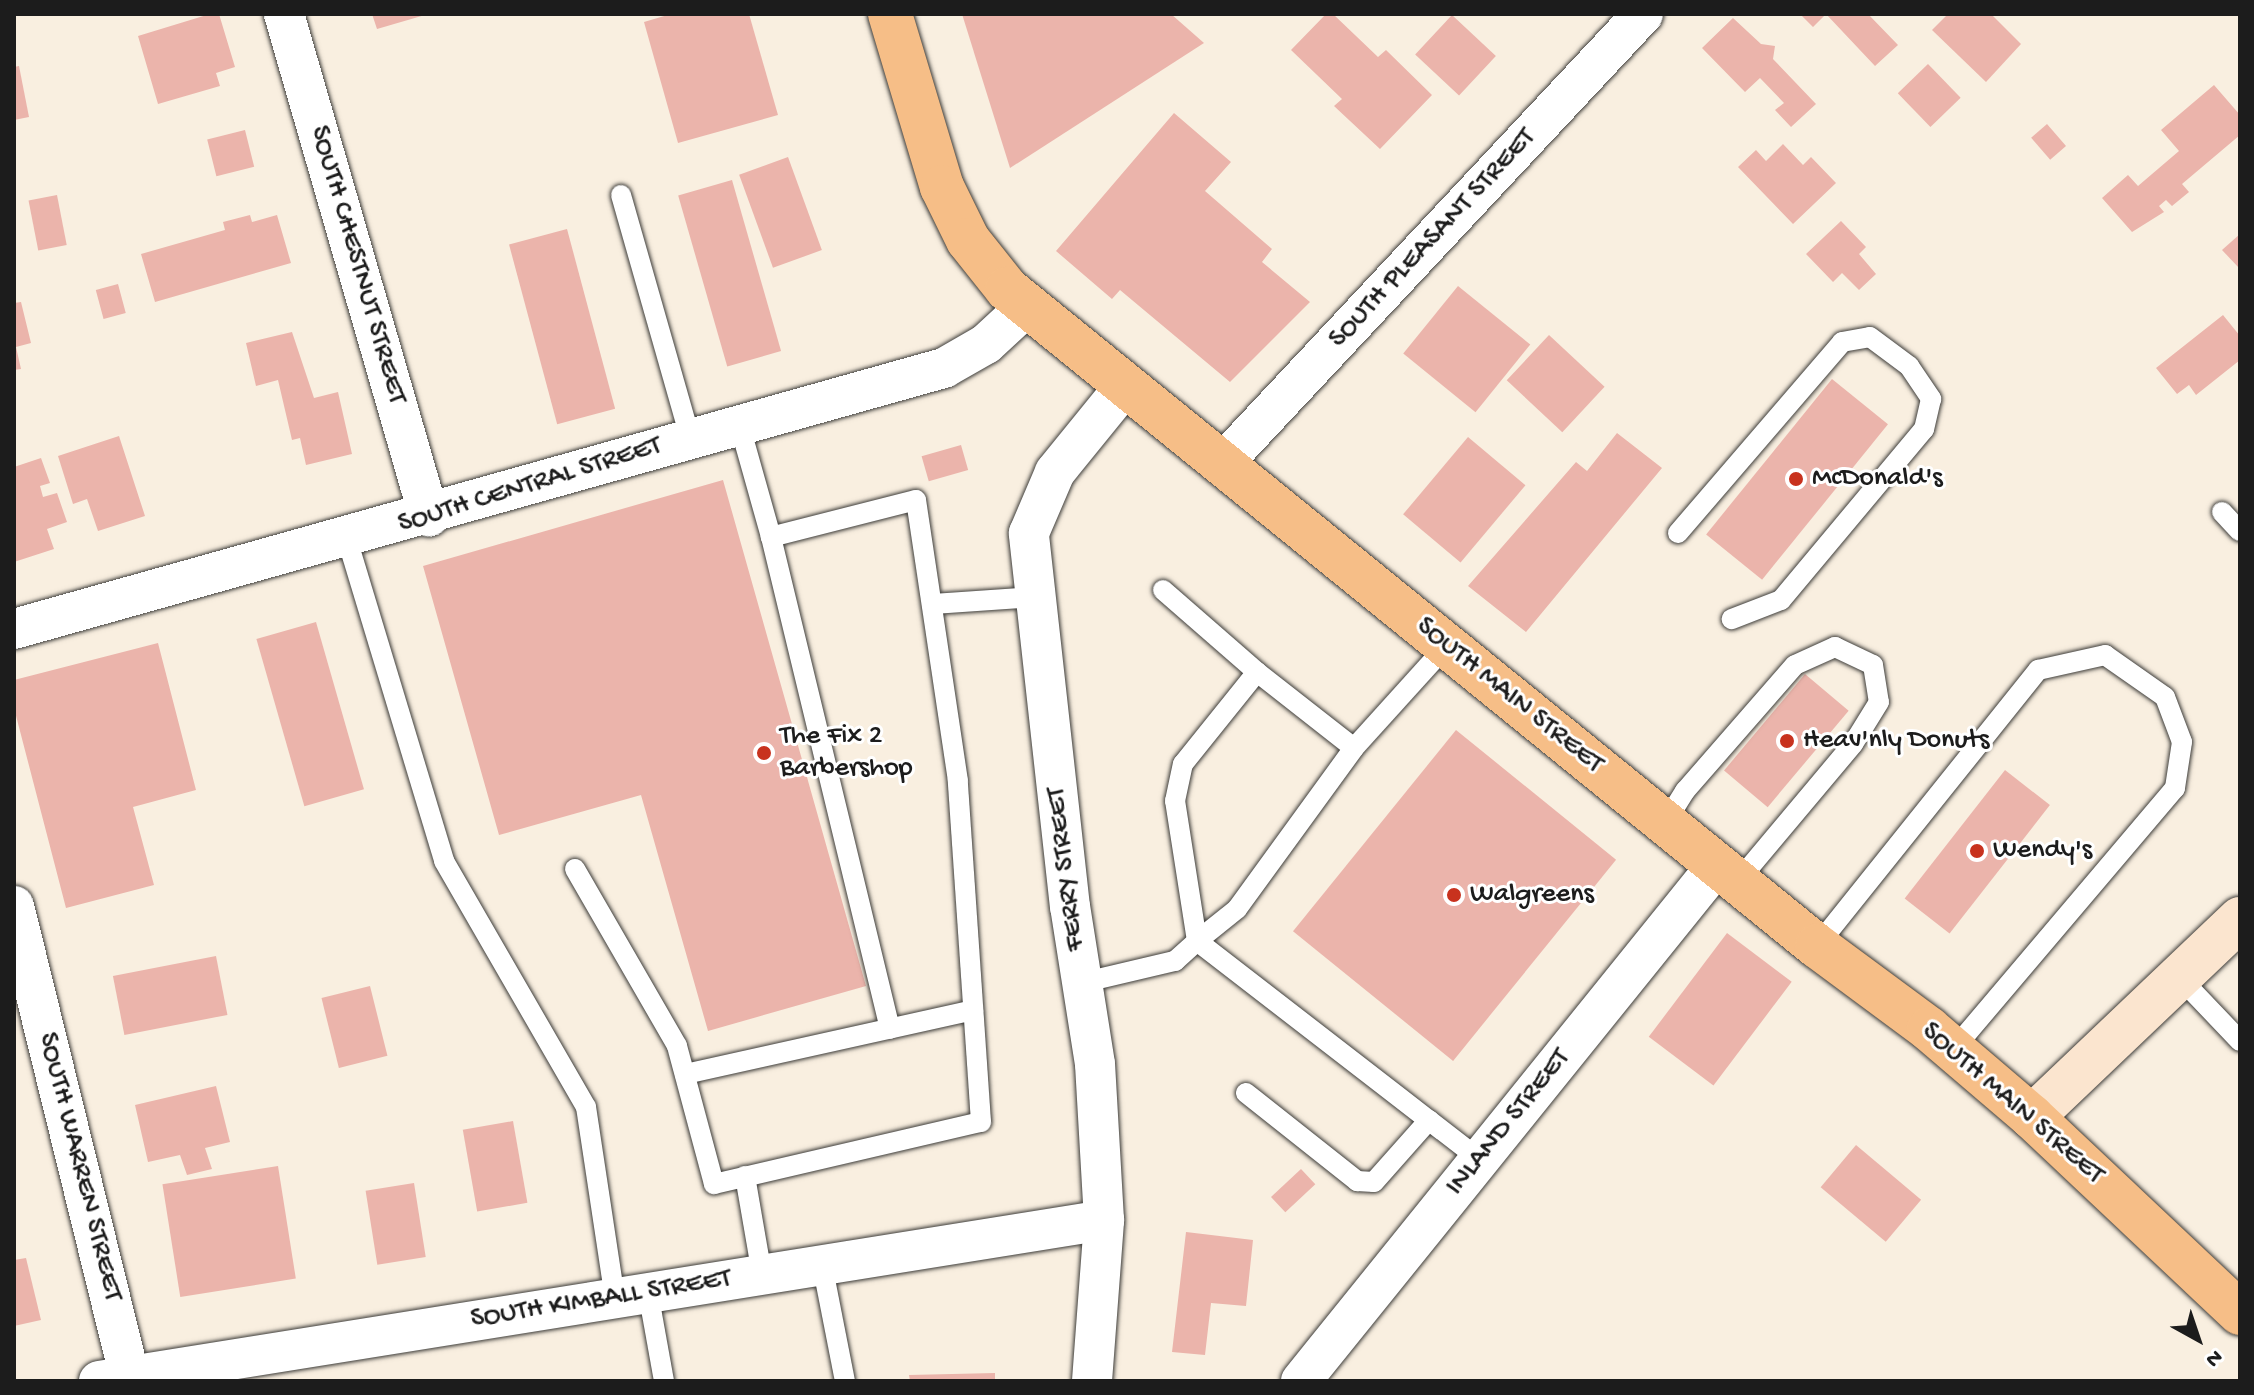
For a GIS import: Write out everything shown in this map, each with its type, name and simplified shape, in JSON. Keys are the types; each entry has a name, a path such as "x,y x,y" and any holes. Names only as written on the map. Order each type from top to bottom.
{"main road":[{"name":"SOUTH MAIN STREET","path":"890,14 942,187 968,240 1027,306 1817,946 1953,1050 2032,1117 2237,1310"}],"street":[{"name":"SOUTH CHESTNUT STREET","path":"284,14 429,516"},
{"name":"SOUTH PLEASANT STREET","path":"1222,464 1643,14"},
{"name":"SOUTH CENTRAL STREET","path":"14,629 429,516 739,423 944,368 986,344 1027,306"},
{"name":"FERRY STREET","path":"1098,1379 1104,1220 1095,1064 1081,983 1029,533 1055,472 1124,387"},
{"name":"INLAND STREET","path":"1301,1381 1480,1160 1727,873"},
{"name":"SOUTH WARREN STREET","path":"14,906 120,1379"},
{"path":"2032,1117 2240,919"},
{"name":"SOUTH KIMBALL STREET","path":"120,1379 1104,1220"}],"lane":[{"path":"621,195 690,438"},
{"path":"1678,533 1842,342 1870,337 1909,366 1931,399 1924,429 1781,600 1732,619"},
{"path":"739,423 771,537 890,1029"},
{"path":"575,869 677,1046 714,1184 981,1122 958,781 916,500 771,537"},
{"path":"2222,512 2240,531"},
{"path":"347,539 444,861 586,1107 632,1295 664,1381"},
{"path":"1163,590 1257,672 1354,748"},
{"path":"932,604 1036,597"},
{"path":"1081,983 1175,961 1237,909 1354,748 1447,645"},
{"path":"1665,823 1685,791 1795,665 1835,647 1873,665 1879,702 1853,744 1727,873"},
{"path":"1817,946 2038,670 2105,655 2165,697 2182,742 2175,788 1953,1050"},
{"path":"1257,672 1183,764 1175,801 1197,941 1480,1160"},
{"path":"2180,978 2240,1041"},
{"path":"685,1074 973,1010"},
{"path":"1246,1093 1357,1181 1374,1182 1429,1120"},
{"path":"745,1176 762,1274"},
{"path":"822,1264 845,1381"}],"building":[{"path":"219,14 235,67 216,73 220,86 158,104 138,36"},
{"path":"372,14 425,14 425,15 377,29"},
{"path":"671,14 749,14 778,115 678,143 644,22"},
{"path":"962,14 1171,14 1204,43 1010,168"},
{"path":"1326,14 1333,14 1378,57 1386,50 1432,95 1380,149 1334,106 1342,99 1291,50"},
{"path":"1800,14 1826,14 1813,27"},
{"path":"1826,14 1868,14 1898,45 1875,66"},
{"path":"1948,14 1991,14 2021,44 1986,82 1932,30"},
{"path":"1452,15 1496,56 1459,95 1415,54"},
{"path":"1733,18 1761,44 1775,46 1773,59 1816,104 1791,127 1775,110 1784,103 1760,78 1745,92 1702,48"},
{"path":"1928,64 1961,98 1930,127 1898,93"},
{"path":"19,66 29,117 14,120 14,67"},
{"path":"2214,85 2240,115 2240,135 2182,184 2189,192 2172,206 2166,200 2159,206 2164,212 2132,232 2102,198 2128,175 2138,186 2179,151 2161,130"},
{"path":"1174,113 1231,162 1205,191 1272,249 1262,262 1310,302 1230,382 1120,290 1112,299 1056,251"},
{"path":"2047,124 2066,146 2050,160 2031,138"},
{"path":"245,130 254,167 216,176 207,139"},
{"path":"1783,144 1803,165 1811,157 1836,183 1793,224 1738,167 1756,150 1766,161"},
{"path":"788,157 822,250 773,268 739,175"},
{"path":"732,180 781,351 727,367 678,195"},
{"path":"57,195 67,245 38,251 29,201"},
{"path":"250,215 252,222 277,215 291,263 155,302 141,254 225,230 223,222"},
{"path":"1841,221 1866,247 1859,254 1876,274 1859,290 1842,273 1833,282 1806,254"},
{"path":"567,229 615,409 557,424 509,245"},
{"path":"2240,234 2240,269 2222,250"},
{"path":"118,284 126,313 104,319 96,290"},
{"path":"1458,286 1530,345 1476,412 1403,354"},
{"path":"21,302 31,343 16,347 21,369 14,370 14,303"},
{"path":"2223,315 2240,336 2240,360 2196,395 2189,385 2177,394 2156,368"},
{"path":"292,332 314,398 338,392 352,454 306,465 300,438 292,440 278,380 256,386 246,343"},
{"path":"1549,335 1605,387 1562,432 1507,380"},
{"name":"McDonald's","path":"1832,379 1888,424 1762,580 1706,534"},
{"path":"1617,433 1662,468 1526,632 1468,586 1576,462 1587,471"},
{"path":"119,436 145,516 98,531 87,499 73,504 58,456"},
{"path":"1468,437 1525,485 1461,563 1403,514"},
{"path":"961,445 968,470 929,481 922,456"},
{"path":"41,458 50,483 40,486 43,497 57,493 67,522 47,529 54,549 14,562 14,467"},
{"path":"723,480 866,986 708,1031 641,795 499,835 423,566"},
{"path":"316,622 364,789 304,806 256,639"},
{"path":"158,643 196,790 133,807 154,885 66,908 14,708 14,680"},
{"name":"Heav'nly Donuts","path":"1805,674 1849,711 1768,807 1724,771"},
{"name":"Walgreens","path":"1456,730 1616,860 1453,1061 1293,931"},
{"name":"Wendy's","path":"2005,770 2050,805 1950,934 1905,898"},
{"path":"1727,933 1792,982 1713,1086 1649,1037"},
{"path":"216,956 227,1015 124,1035 113,976"},
{"path":"370,986 387,1056 339,1068 321,998"},
{"path":"216,1086 230,1142 205,1148 212,1169 187,1175 180,1155 148,1162 135,1105"},
{"path":"513,1121 527,1203 477,1212 463,1130"},
{"path":"1856,1145 1921,1200 1886,1242 1821,1187"},
{"path":"278,1166 296,1279 180,1297 162,1184"},
{"path":"1301,1169 1315,1184 1285,1212 1271,1197"},
{"path":"414,1183 426,1257 377,1265 366,1191"},
{"path":"1186,1232 1253,1240 1246,1306 1211,1303 1205,1355 1172,1352"},
{"path":"26,1258 41,1320 14,1326 14,1260"},
{"path":"995,1373 995,1381 910,1381 909,1375"}],"place":[{"name":"McDonald's","path":"1796,479"},
{"name":"Heav'nly Donuts","path":"1787,741"},
{"name":"The Fix 2 Barbershop","path":"764,753"},
{"name":"Wendy's","path":"1977,851"},
{"name":"Walgreens","path":"1454,895"}]}
